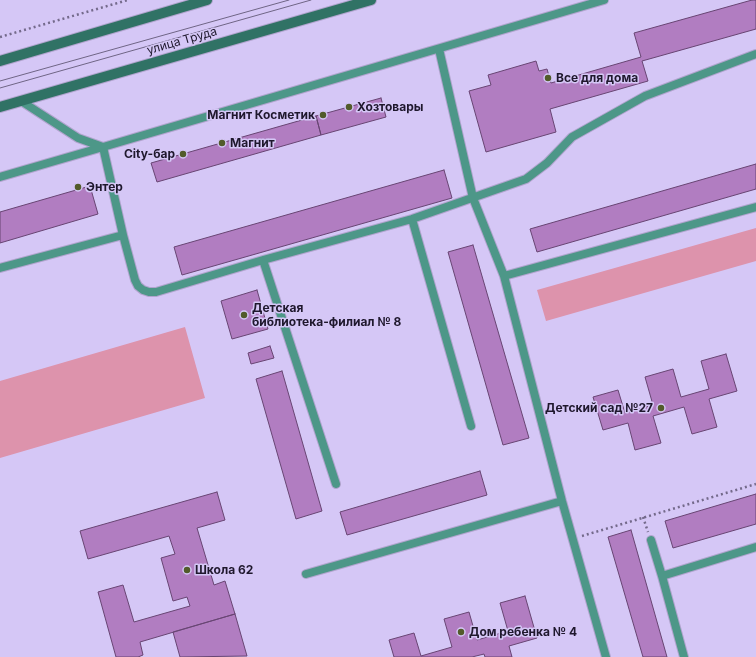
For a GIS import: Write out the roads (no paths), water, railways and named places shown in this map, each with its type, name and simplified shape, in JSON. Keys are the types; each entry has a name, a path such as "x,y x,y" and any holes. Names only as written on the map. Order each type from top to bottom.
{"main road":[{"path":"0,61 207,0"},
{"name":"улица Труда","path":"0,107 371,0"}],"lane":[{"path":"0,177 604,0"},
{"path":"439,49 473,198 504,276 562,501 606,657"},
{"path":"103,147 135,280 138,286 143,290 156,292 412,219 526,179 547,163 572,137 645,96 756,54"},
{"path":"20,101 78,138 103,147"},
{"path":"504,276 756,207"},
{"path":"412,219 471,426"},
{"path":"0,268 123,235"},
{"path":"264,260 336,484"},
{"path":"306,574 562,501"},
{"path":"651,540 684,657"},
{"path":"662,576 756,548"}],"tram line":[{"path":"0,81 289,0"},
{"path":"0,88 311,0"}],"place":[{"name":"Все для дома","path":"548,78"},
{"name":"Хозтовары","path":"349,107"},
{"name":"Магнит Косметик","path":"323,115"},
{"name":"Магнит","path":"222,143"},
{"name":"City-бар","path":"183,154"},
{"name":"Энтер","path":"78,187"},
{"name":"Детская библиотека-филиал № 8","path":"244,315"},
{"name":"Детский сад №27","path":"661,408"},
{"name":"Школа 62","path":"187,570"},
{"name":"Дом ребенка № 4","path":"461,632"}]}
